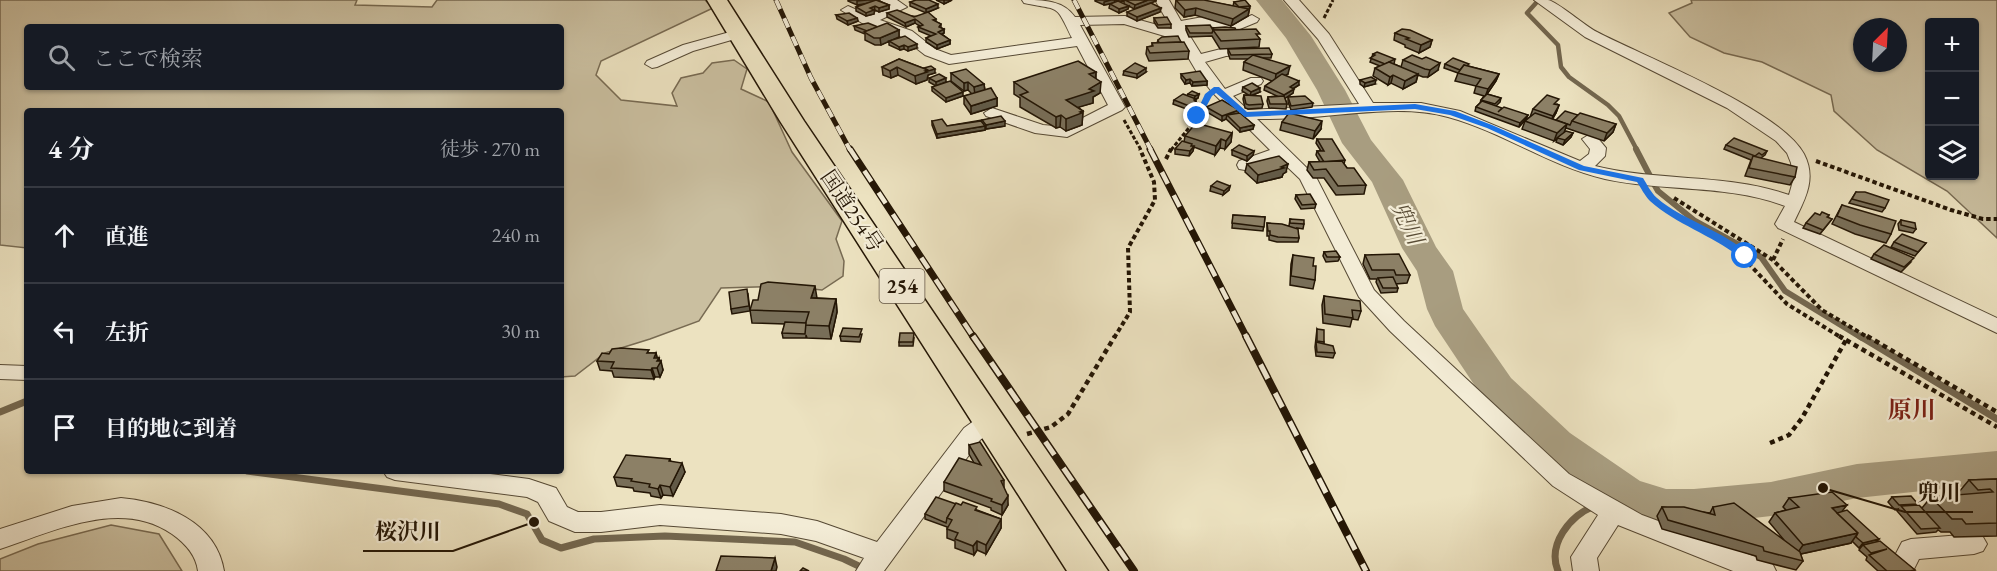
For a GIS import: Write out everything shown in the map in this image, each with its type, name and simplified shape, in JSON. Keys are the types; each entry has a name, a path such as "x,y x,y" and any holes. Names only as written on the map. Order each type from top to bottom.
{"highway":[{"name":"国道254号","path":"717,0 1088,571"}],"street":[{"path":"867,20 900,7 887,0"},
{"path":"992,114 1041,130 1067,132 1118,107 1065,8 1058,4 1029,0"},
{"path":"1162,0 1197,60 1220,92 1307,177 1366,293 1396,326 1561,480 1601,506 1668,537 1763,571"},
{"path":"1291,0 1302,9 1318,29 1364,108"},
{"path":"1544,2 1562,0"},
{"path":"1544,2 1590,34 1745,114 1773,131 1790,145 1796,154 1801,170 1803,188 1784,224 1997,326"},
{"path":"848,10 867,20 907,34 930,52 949,60 1081,41"},
{"path":"1071,21 1116,19 1180,32 1203,21 1235,27 1252,19"},
{"path":"652,64 688,48 737,34"},
{"path":"1197,60 1225,52 1245,51"},
{"path":"1220,92 1257,81"},
{"path":"1245,114 1415,106 1452,113 1490,126 1582,168 1640,180 1743,189 1778,196 1794,203"},
{"path":"1582,168 1597,156 1598,148 1590,139"},
{"path":"1245,165 1282,152"},
{"path":"0,372 24,373"},
{"path":"419,474 529,488 547,495 558,514 575,522 601,522 660,515 782,524 817,531 876,563 972,434 997,430"},
{"path":"1586,571 1584,557 1601,506"},
{"path":"0,539 100,508 136,507 174,520 199,542 211,571"},
{"path":"1900,562 1911,549 1974,544"}],"path":[{"path":"1166,159 1174,144 1192,124 1209,94 1220,92"},
{"path":"997,430 1051,426 1068,414 1130,312 1133,297 1127,251 1132,237 1156,198 1154,179 1118,107"},
{"path":"1796,154 1952,210 1983,219 1997,219"},
{"path":"1640,180 1652,199 1703,231 1731,245 1745,256 1779,297 1802,314 1997,427"},
{"path":"1663,182 1678,201 1773,260 1822,310 1997,412"},
{"path":"1770,443 1789,435 1802,418 1846,340"}],"shaded area":[{"path":"0,0 357,0 355,5 432,7 437,0 705,0 713,8 601,61 596,75 621,100 677,106 672,93 681,78 703,73 712,63 734,60 747,69 741,89 769,102 792,152 842,221 836,239 844,261 843,276 822,290 785,286 721,288 699,321 605,353 575,376 564,377 564,108 24,108 24,248 0,245"},
{"path":"1691,0 1997,0 1997,238 1947,191 1928,180 1979,180 1979,18 1925,18 1925,178 1877,150 1834,111 1831,95 1762,62 1724,53 1690,37 1669,13 1692,3"},
{"path":"111,525 159,534 182,571 0,571 0,559 38,544"}],"building":[{"path":"876,0 889,5 879,8 875,6 870,8 874,10 866,13 856,7"},
{"path":"929,0 938,4 926,9 910,2"},
{"path":"1125,0 1148,0 1135,5"},
{"path":"1176,0 1204,0 1249,9 1233,19 1196,8 1185,10"},
{"path":"1245,0 1250,6 1239,7 1234,2"},
{"path":"1118,1 1129,6 1119,9 1110,4"},
{"path":"1151,3 1161,8 1137,17 1127,12"},
{"path":"897,10 914,17 928,12 936,19 933,20 941,24 939,27 944,29 938,32 950,40 937,45 926,38 936,34 918,27 923,25 915,19 905,23 887,13"},
{"path":"849,13 857,18 847,21 836,15"},
{"path":"1167,17 1171,24 1158,25 1154,18"},
{"path":"868,23 878,27 867,31 854,26"},
{"path":"887,23 899,30 880,38 874,38 864,32"},
{"path":"1210,25 1212,33 1190,33 1186,26"},
{"path":"1225,27 1236,30 1214,30 1213,28"},
{"path":"1256,29 1260,34 1256,34 1260,39 1221,41 1213,30 1226,30"},
{"path":"1402,29 1410,30 1432,40 1421,45 1395,33"},
{"path":"905,36 917,44 899,47 889,41"},
{"path":"1178,36 1181,42 1159,43 1158,40 1162,37"},
{"path":"1184,42 1189,51 1150,53 1147,47 1153,46 1152,43"},
{"path":"1269,48 1272,54 1231,55 1228,49"},
{"path":"1377,52 1395,59 1385,64 1370,58"},
{"path":"1253,55 1290,66 1276,74 1244,62"},
{"path":"1412,55 1422,59 1426,57 1440,63 1430,70 1403,60"},
{"path":"1453,58 1469,64 1464,65 1460,70 1445,64"},
{"path":"899,59 928,70 915,76 897,67 890,71 882,67"},
{"path":"1078,61 1096,72 1089,74 1101,82 1089,89 1094,91 1066,100 1083,111 1066,119 1061,115 1056,117 1020,95 1028,92 1014,82"},
{"path":"1389,62 1418,74 1405,81 1393,75 1390,77 1375,68"},
{"path":"1135,63 1146,68 1137,74 1124,71"},
{"path":"1464,65 1499,74 1488,89 1476,86 1481,79 1458,73"},
{"path":"931,66 935,69 928,71 924,68"},
{"path":"966,69 984,84 974,87 951,73"},
{"path":"1200,71 1207,81 1193,82 1190,79 1186,80 1181,74"},
{"path":"939,74 946,78 936,82 929,78"},
{"path":"1282,74 1299,81 1290,87 1294,89 1284,95 1265,86"},
{"path":"1371,77 1376,80 1365,83 1360,80"},
{"path":"950,81 963,92 946,98 932,87"},
{"path":"1252,83 1260,88 1251,92 1243,87"},
{"path":"991,88 997,98 971,106 964,96"},
{"path":"1192,91 1199,94 1195,96 1188,94"},
{"path":"1183,94 1196,99 1194,100 1197,103 1189,106 1174,100"},
{"path":"1487,94 1501,98 1495,104 1481,100"},
{"path":"1244,95 1261,96 1263,104 1246,104"},
{"path":"1547,95 1559,99 1554,104 1559,105 1553,116 1533,109"},
{"path":"1284,96 1287,104 1270,104 1268,97"},
{"path":"1305,96 1313,103 1291,106 1288,97"},
{"path":"1222,100 1239,110 1222,116 1206,107"},
{"path":"1482,101 1502,108 1498,112 1504,107 1528,115 1520,123 1476,107"},
{"path":"1565,111 1578,115 1570,125 1556,120"},
{"path":"1240,113 1254,125 1240,128 1227,115"},
{"path":"1289,113 1322,121 1315,131 1282,122"},
{"path":"1535,113 1567,124 1557,133 1525,121"},
{"path":"1580,113 1616,124 1607,133 1572,121"},
{"path":"1001,116 1005,121 986,125 982,120"},
{"path":"942,119 947,126 981,121 985,126 937,134 932,121"},
{"path":"1196,123 1232,133 1226,141 1221,139 1216,146 1185,136"},
{"path":"1566,131 1573,133 1565,140 1557,138"},
{"path":"1734,138 1767,151 1755,156 1726,145"},
{"path":"1317,139 1332,139 1345,160 1324,162 1317,151 1324,151"},
{"path":"1182,141 1194,146 1190,151 1175,149"},
{"path":"1239,145 1254,151 1247,156 1232,150"},
{"path":"1279,156 1288,164 1281,167 1284,168 1258,175 1247,164"},
{"path":"1753,156 1797,167 1795,177 1749,168"},
{"path":"1342,161 1347,168 1354,168 1366,185 1338,186 1326,169 1314,170 1309,162"},
{"path":"1217,181 1230,186 1224,191 1211,186"},
{"path":"1856,192 1865,192 1889,200 1885,208 1852,199"},
{"path":"1310,194 1316,204 1302,205 1296,195"},
{"path":"1842,205 1896,221 1891,234 1837,216"},
{"path":"1822,212 1832,219 1823,230 1806,223 1815,213 1820,215"},
{"path":"1233,215 1265,217 1264,227 1232,223"},
{"path":"1290,219 1304,220 1304,224 1290,223"},
{"path":"1901,220 1915,223 1916,229 1901,225"},
{"path":"1267,223 1282,224 1298,229 1299,238 1270,235"},
{"path":"1902,234 1926,243 1918,252 1894,242"},
{"path":"1884,245 1914,258 1904,267 1874,254"},
{"path":"1336,251 1340,257 1327,257 1324,252"},
{"path":"1399,254 1410,275 1396,275 1394,270 1372,270 1365,255"},
{"path":"1293,255 1314,258 1315,280 1291,276"},
{"path":"1393,277 1398,288 1383,288 1378,278"},
{"path":"768,282 815,286 811,298 836,299 829,326 805,325 809,312 750,310 753,300 758,300 761,284"},
{"path":"747,289 749,306 731,309 729,292"},
{"path":"1324,296 1360,301 1361,311 1352,310 1353,318 1325,314"},
{"path":"785,322 806,323 805,334 782,333"},
{"path":"843,328 862,329 859,337 840,336"},
{"path":"1317,329 1324,330 1324,342 1317,341"},
{"path":"900,333 914,333 913,342 899,342"},
{"path":"1316,342 1333,346 1335,353 1317,352"},
{"path":"612,349 649,350 647,353 656,353 654,358 659,358 657,361 661,361 657,368 651,370 611,368 614,362 597,361 602,353 609,354"},
{"path":"980,442 1004,480 1001,481 1008,496 1002,505 991,501 992,499 944,482 959,458 981,465 969,445"},
{"path":"626,455 670,459 669,461 682,463 670,487 660,485 658,489 649,487 650,484 631,481 632,479 614,477"},
{"path":"1997,479 1997,523 1966,524 1962,519 1952,519 1931,497 1993,492 1990,489 1978,490 1969,480"},
{"path":"1832,492 1847,505 1832,508 1858,533 1803,545 1775,513 1799,507 1789,498"},
{"path":"1911,496 1918,504 1899,505 1892,497"},
{"path":"936,497 956,504 946,523 925,514"},
{"path":"963,502 977,507 975,510 1001,519 986,545 977,541 973,546 955,539 958,533 947,529 952,520 947,518 956,503 961,505"},
{"path":"1734,503 1800,552 1803,561 1668,520 1662,507 1684,507 1715,515 1713,507"},
{"path":"1919,505 1940,528 1921,529 1901,506"},
{"path":"1847,510 1879,539 1863,543 1856,537 1858,533 1837,513"},
{"path":"1880,541 1915,570 1887,571 1869,555 1887,549 1871,553 1863,545"},
{"path":"721,556 775,558 771,571 716,571"}],"waterway":[{"name":"兜川","path":"1268,0 1298,36 1331,90 1357,143 1387,180 1419,248 1435,271 1445,309 1454,326 1497,388 1555,444 1625,494 1666,507 1694,507 1771,499 1857,481 1997,467"},
{"path":"1536,3 1527,13 1558,45 1561,67 1569,77 1608,105 1619,116 1637,150"},
{"path":"1636,149 1650,176"},
{"path":"1654,184 1658,191 1695,221 1761,257 1785,291 1862,338"},
{"path":"1860,336 1997,419"},
{"path":"0,412 24,402"},
{"path":"270,474 499,504 527,514 542,540 561,548 594,539 665,536 795,542 844,559 869,571"},
{"path":"1606,502 1625,494"},
{"path":"1558,571 1555,561 1558,541 1569,524 1594,506"}],"railway":[{"path":"776,0 811,78 850,150"},
{"path":"1074,0 1151,150"},
{"path":"850,149 974,338"},
{"path":"1150,149 1247,338"},
{"path":"973,336 1134,571"},
{"path":"1246,336 1366,571"}],"place":[{"name":"兜川","path":"1823,488"},
{"name":"桜沢川","path":"534,522"}],"district":[{"name":"原川","path":"1912,410"}],"route":[{"path":"1197,116 1209,94 1217,89 1245,114 1415,106 1452,113 1490,126 1582,168 1640,180 1652,199 1703,231 1731,245 1745,256"}]}
